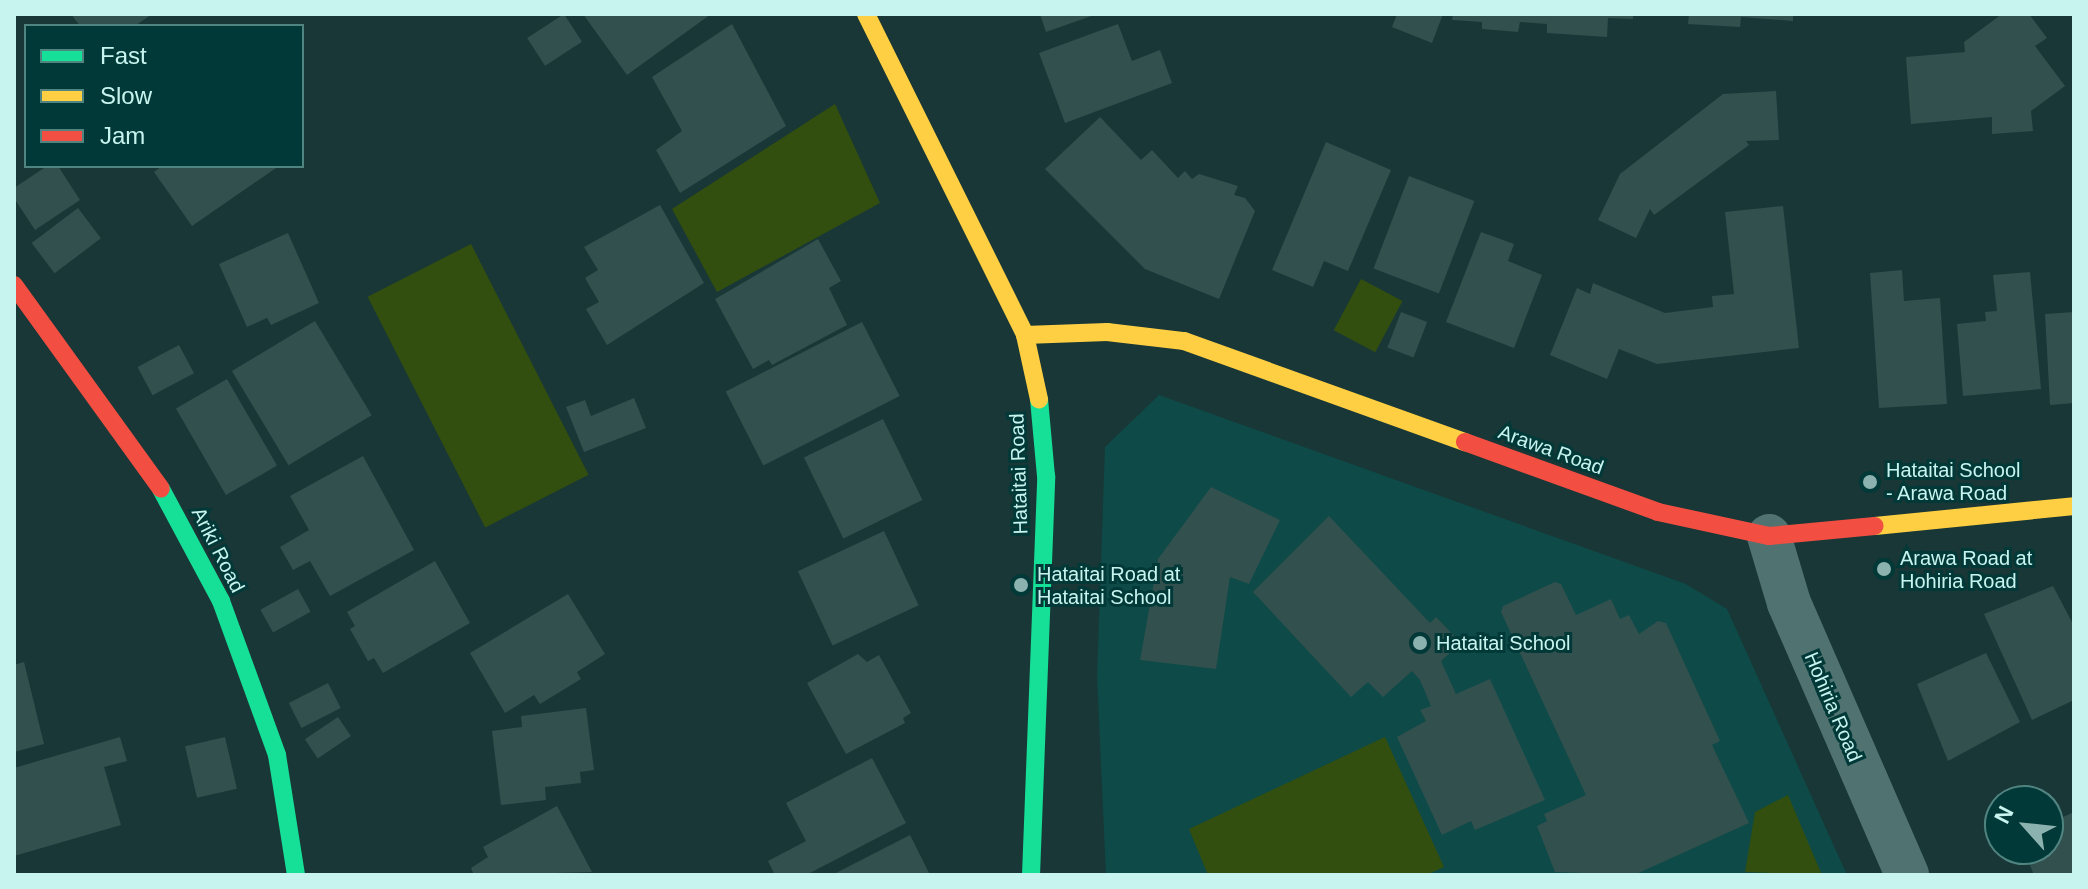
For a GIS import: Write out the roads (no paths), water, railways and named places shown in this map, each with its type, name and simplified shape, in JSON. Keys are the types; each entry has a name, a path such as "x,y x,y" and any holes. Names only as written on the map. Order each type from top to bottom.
{"street":[{"name":"Hataitai Road","path":"866,14 1025,335 1044,431 1046,476 1031,875"},
{"name":"Ariki Road","path":"14,285 164,494 221,601 277,755 296,875"},
{"name":"Arawa Road","path":"1025,335 1107,332 1184,341 1658,512 1769,536 2074,506"},
{"name":"Hohiria Road","path":"1769,536 1789,603 1907,875"}],"place":[{"name":"Hataitai School - Arawa Road","path":"1870,482"},
{"name":"Arawa Road at Hohiria Road","path":"1884,569"},
{"name":"Hataitai Road at Hataitai School","path":"1021,585"},
{"name":"Hataitai School","path":"1420,643"}]}
